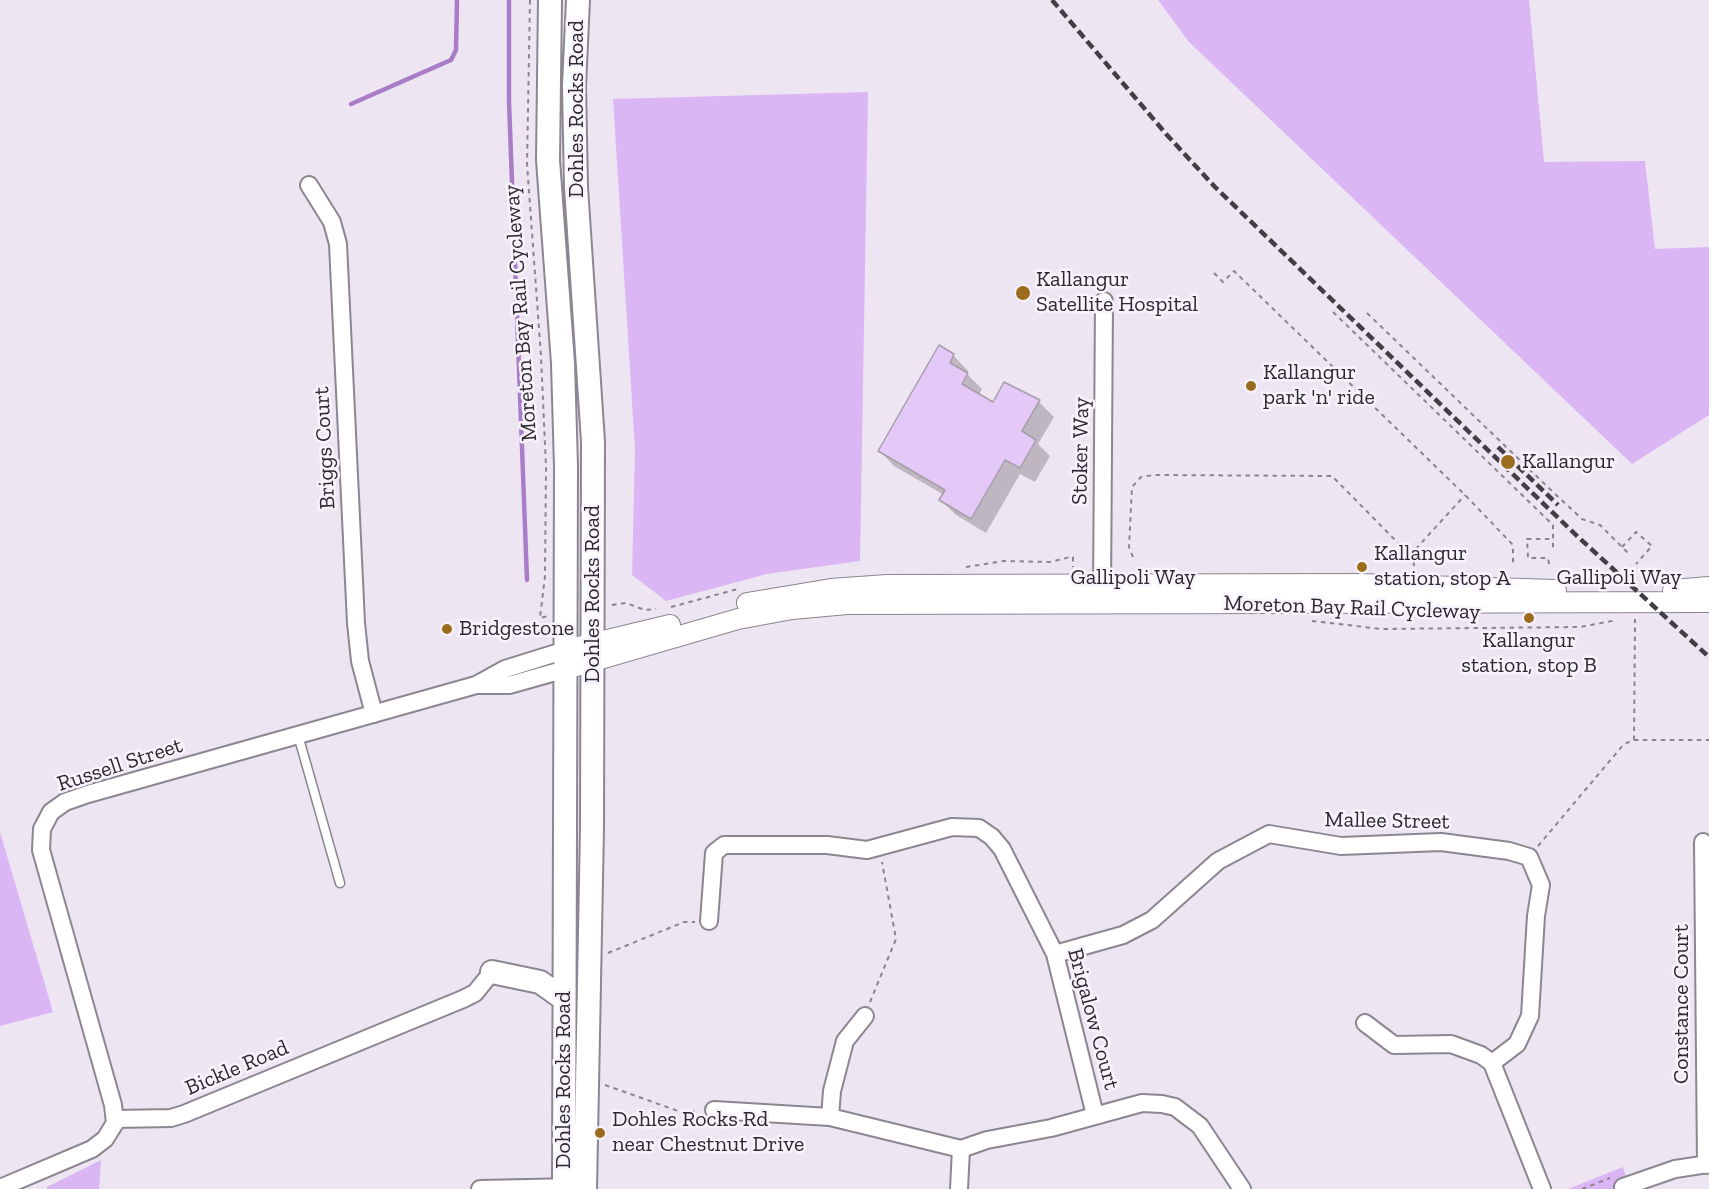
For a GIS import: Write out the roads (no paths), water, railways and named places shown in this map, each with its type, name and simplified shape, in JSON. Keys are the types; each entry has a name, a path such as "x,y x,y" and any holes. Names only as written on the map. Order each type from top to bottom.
{"main road":[{"name":"Dohles Rocks Road","path":"550,0 548,160 565,416 564,999 574,1188"},
{"name":"Dohles Rocks Road","path":"574,1188 593,651 593,442 574,136 578,0"},
{"path":"492,972 540,982 564,999"}],"street":[{"name":"Briggs Court","path":"309,185 332,222 338,244 356,631 360,662 374,714"},
{"name":"Stoker Way","path":"1102,593 1104,301"},
{"name":"Gallipoli Way","path":"566,659 593,651 792,609 876,602 1102,593 1419,585 1611,591 1709,587"},
{"name":"Gallipoli Way","path":"1102,593 1709,602"},
{"name":"Russell Street","path":"115,1119 40,843 44,823 56,808 77,798 476,685 505,669 566,659"},
{"name":"Brigalow Court","path":"709,921 714,853 724,845 827,845 867,850 952,827 979,828 992,837 1002,849 1055,954 1095,1115"},
{"name":"Mallee Street","path":"1055,954 1123,935 1152,920 1218,861 1269,834 1341,846 1441,842 1509,851 1529,857 1541,885 1536,916 1530,1017 1517,1044 1492,1064"},
{"name":"Constance Court","path":"1703,842 1707,1164"},
{"name":"Bickle Road","path":"115,1119 171,1118 184,1114 463,999 475,993 492,972"},
{"path":"830,1117 832,1091 845,1041 865,1016"},
{"path":"1365,1023 1394,1045 1451,1044 1481,1055 1492,1064 1542,1189"},
{"path":"714,1110 830,1117 961,1149 987,1140 1051,1128 1142,1103 1175,1107 1200,1126 1242,1189"},
{"path":"0,1188 92,1149 111,1133 115,1119"},
{"path":"959,1189 961,1149"},
{"path":"1623,1187 1675,1168 1707,1164"},
{"path":"480,1189 574,1188"}],"lane":[{"path":"298,735 340,883"}],"waterway":[{"path":"351,104 451,60 456,50 457,0"},
{"path":"509,0 509,102 527,580"}],"railway":[{"path":"1052,0 1167,135 1215,187 1576,535 1709,657"},
{"path":"1498,447 1558,505"}],"place":[{"name":"Kallangur Satellite Hospital","path":"1023,293"},
{"name":"Kallangur park 'n' ride","path":"1251,386"},
{"name":"Kallangur","path":"1508,462"},
{"name":"Kallangur station, stop A","path":"1362,567"},
{"name":"Kallangur station, stop B","path":"1529,618"},
{"name":"Bridgestone","path":"447,629"},
{"name":"Dohles Rocks Rd near Chestnut Drive","path":"600,1133"}]}
